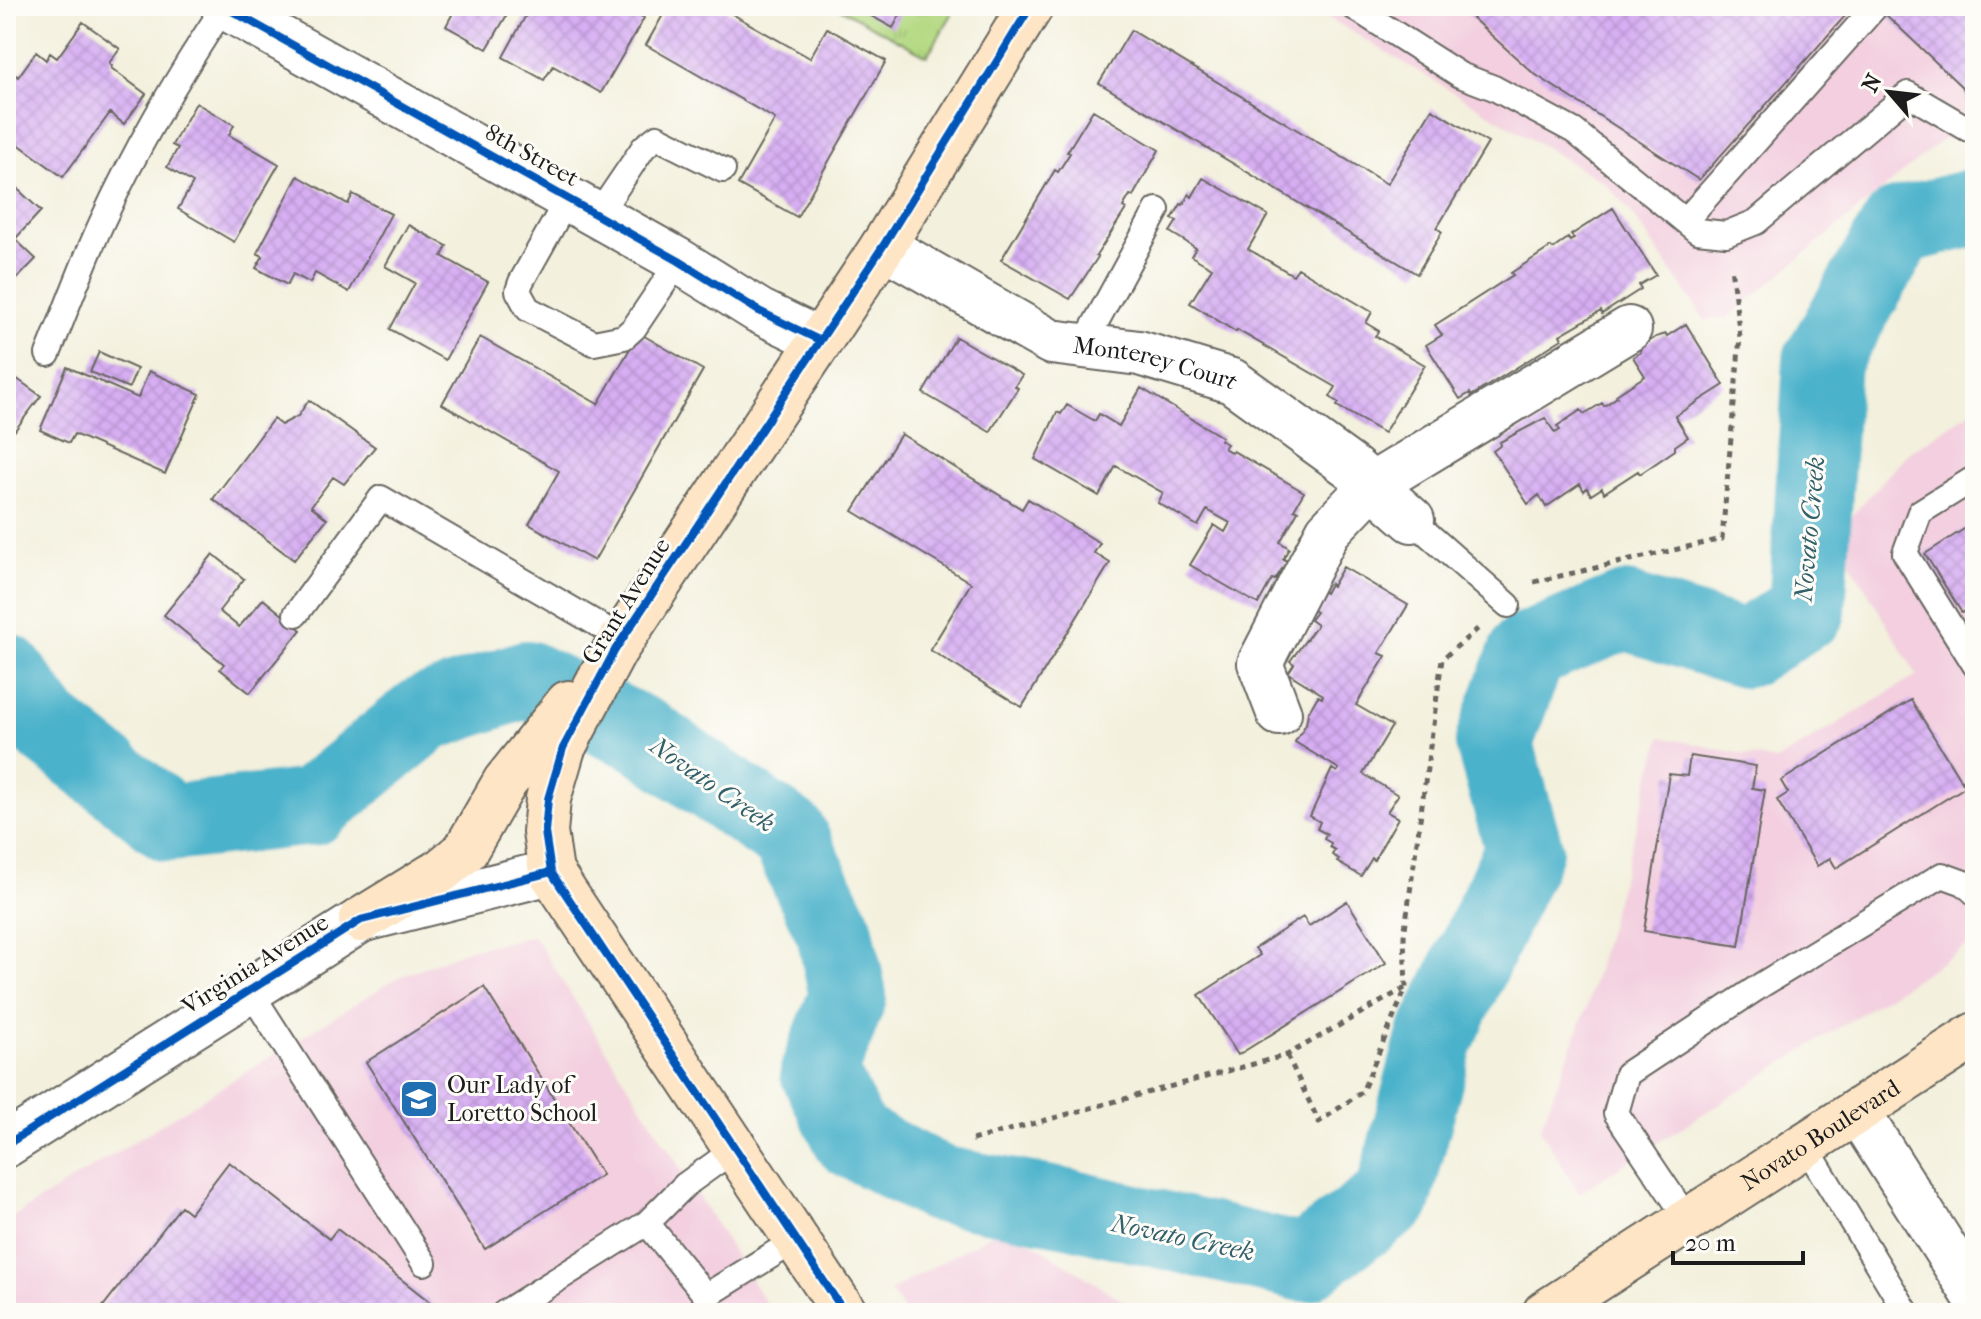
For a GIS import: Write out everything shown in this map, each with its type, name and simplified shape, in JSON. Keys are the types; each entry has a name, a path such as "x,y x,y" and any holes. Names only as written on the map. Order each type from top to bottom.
{"street":[{"name":"8th Street","path":"224,6 679,261 759,311 819,340"},
{"name":"Grant Avenue","path":"361,920 442,870 465,851 505,782 561,728 883,246 1031,6"},
{"name":"Monterey Court","path":"883,246 1051,342 1139,353 1232,381 1372,485 1412,520"},
{"path":"1279,713 1260,663 1328,531 1372,485 1629,329"},
{"path":"561,728 563,748 548,799 545,832 551,872 845,1313"},
{"name":"Virginia Avenue","path":"6,1145 361,920 551,872"},
{"name":"Novato Boulevard","path":"1545,1313 1975,1035"},
{"path":"1857,1111 1975,1296"}],"lane":[{"path":"48,354 93,241 131,162 183,69 224,6"},
{"path":"1352,6 1460,75 1494,88 1574,131 1697,231 1726,234 1756,222 1908,94 1968,129 1975,129"},
{"path":"1685,221 1876,6"},
{"path":"679,261 634,328 624,337 609,342 594,343 528,309 518,291 583,207 657,137 723,170"},
{"path":"1083,346 1157,210"},
{"path":"1975,478 1920,512 1905,553 1975,665"},
{"path":"296,614 381,498 619,645"},
{"path":"1412,520 1508,605"},
{"path":"1688,1220 1616,1113 1627,1074 1763,984 1942,875 1964,883 1975,893"},
{"path":"250,991 424,1263"},
{"path":"1805,1145 1907,1313"},
{"path":"504,1313 647,1223 685,1185 735,1149"},
{"path":"647,1223 706,1296 796,1240"}],"path":[{"path":"1287,1055 1319,1122 1362,1092 1406,988 1404,936 1442,659 1534,582 1722,539 1740,337 1726,234"},
{"path":"972,1140 1287,1055 1406,988"}],"shaded area":[{"path":"1309,6 1975,6 1975,138 1943,139 1728,318 1705,320 1630,211 1605,183"},
{"path":"1975,409 1975,941 1579,1193 1540,1129 1586,1009 1661,737 1776,761 1917,675 1836,539 1856,511 1907,454"},
{"name":"Our Lady of Loretto School","path":"534,936 772,1313 6,1313 6,1221 397,978 467,950"},
{"path":"1006,1226 1138,1313 905,1313 890,1291"}],"green space":[{"path":"835,6 957,6 927,56"}],"building":[{"path":"446,6 511,8 487,49 446,26 454,11"},
{"path":"531,6 624,6 644,18 601,93 553,66 544,80 503,57"},
{"path":"668,6 718,6 810,58 827,28 886,61 797,217 738,184 775,119 646,45"},
{"path":"853,6 894,6 902,11 893,28"},
{"path":"1459,6 1854,6 1699,180 1533,73"},
{"path":"1885,6 1975,6 1975,116 1971,117 1964,89 1881,10"},
{"path":"83,22 120,49 109,63 111,68 146,94 124,124 110,113 63,177 6,135 6,83 13,73 18,77 36,52 46,60 50,53 57,58"},
{"path":"1131,30 1387,184 1432,109 1488,143 1437,228 1442,232 1417,274 1099,83"},
{"path":"196,103 234,125 229,135 279,164 234,242 178,209 193,183 167,167 178,148 172,145"},
{"path":"1093,110 1159,150 1133,196 1130,195 1123,207 1126,209 1098,257 1070,299 1001,260 1055,170 1058,172 1070,153 1067,152"},
{"path":"298,176 348,204 353,194 391,214 349,292 315,273 310,283 293,274 287,285 256,268 263,256 257,253"},
{"path":"6,178 41,211 15,239 36,259 10,286 6,282"},
{"path":"1203,178 1268,215 1248,249 1293,275 1298,268 1372,312 1366,323 1379,331 1375,336 1425,365 1384,433 1337,406 1339,403 1330,397 1336,387 1190,303 1212,268 1191,256 1196,248 1170,232 1177,221 1172,219 1181,204 1189,194 1192,197"},
{"path":"1613,208 1656,275 1639,285 1641,289 1602,314 1601,311 1560,335 1562,339 1471,396 1470,393 1460,399 1426,345 1442,335 1435,325 1551,247 1553,249 1568,238 1570,241 1574,239 1571,235"},
{"path":"408,225 447,246 442,256 488,282 445,360 390,329 415,283 385,266"},
{"path":"1686,324 1724,385 1675,416 1688,437 1640,474 1638,471 1604,493 1602,488 1591,495 1580,484 1546,507 1539,495 1528,504 1493,451 1501,445 1500,442 1545,418 1555,433 1560,430 1557,426 1581,410 1584,414 1602,403 1604,406 1645,376 1633,357 1641,352 1639,348"},
{"path":"639,333 703,370 594,561 529,524 559,471 442,404 480,337 598,404"},
{"path":"956,337 1022,375 1015,386 1018,388 990,432 923,393"},
{"path":"99,352 137,369 129,388 90,372"},
{"path":"67,367 138,398 149,371 200,394 165,474 74,434 69,443 40,430"},
{"path":"6,371 41,396 6,442"},
{"path":"1141,388 1222,437 1220,440 1227,444 1224,448 1304,492 1294,509 1298,511 1280,542 1289,548 1283,559 1287,561 1258,604 1190,565 1214,525 1225,532 1230,523 1207,510 1198,526 1158,503 1163,493 1116,466 1099,496 1035,459 1057,412 1061,414 1067,405 1095,421 1099,414 1119,426"},
{"path":"309,400 375,447 344,484 333,477 311,506 327,519 294,560 213,499 273,419 281,425 298,416"},
{"path":"901,434 1022,509 1028,499 1100,543 1094,553 1110,563 1022,707 930,650 971,583 853,511"},
{"path":"1975,522 1975,605 1962,613 1925,554"},
{"path":"213,554 244,579 219,611 239,627 263,599 301,630 250,693 220,669 224,664 164,615"},
{"path":"1343,567 1408,605 1379,653 1386,656 1356,705 1392,726 1363,774 1398,795 1387,812 1398,818 1361,876 1337,862 1339,859 1332,855 1335,850 1324,839 1327,834 1317,829 1320,822 1310,816 1332,769 1337,772 1339,769 1295,742 1318,696 1322,698 1323,695 1288,673 1294,664 1290,661 1317,625 1310,620 1316,612 1312,610"},
{"path":"1911,700 1965,787 1836,868 1830,858 1817,866 1777,800 1788,793 1781,781"},
{"path":"1690,756 1756,766 1752,788 1765,790 1739,946 1644,931 1669,774 1687,776"},
{"path":"1347,901 1386,963 1238,1055 1199,995 1260,955 1255,948 1303,917 1309,926"},
{"path":"484,987 602,1175 485,1249 366,1062"},
{"path":"229,1162 329,1239 337,1229 444,1313 98,1313 181,1206 190,1213"}],"waterway":[{"name":"Novato Creek","path":"6,672 45,725 170,823 311,807 425,714 526,679 644,736 789,836 835,932 848,996 819,1072 852,1139 939,1184 1073,1209 1304,1263 1393,1198 1435,1039 1524,849 1494,742 1528,651 1625,611 1745,649 1807,610 1822,360 1900,226 1975,207"}],"cycle path":[{"path":"223,6 679,261 759,311 819,340"},
{"path":"845,1313 551,872 545,832 548,799 563,748 615,650 883,246 1031,6"},
{"path":"6,1145 361,920 551,872"}],"place":[{"name":"Our Lady of Loretto School","path":"419,1099"}]}
